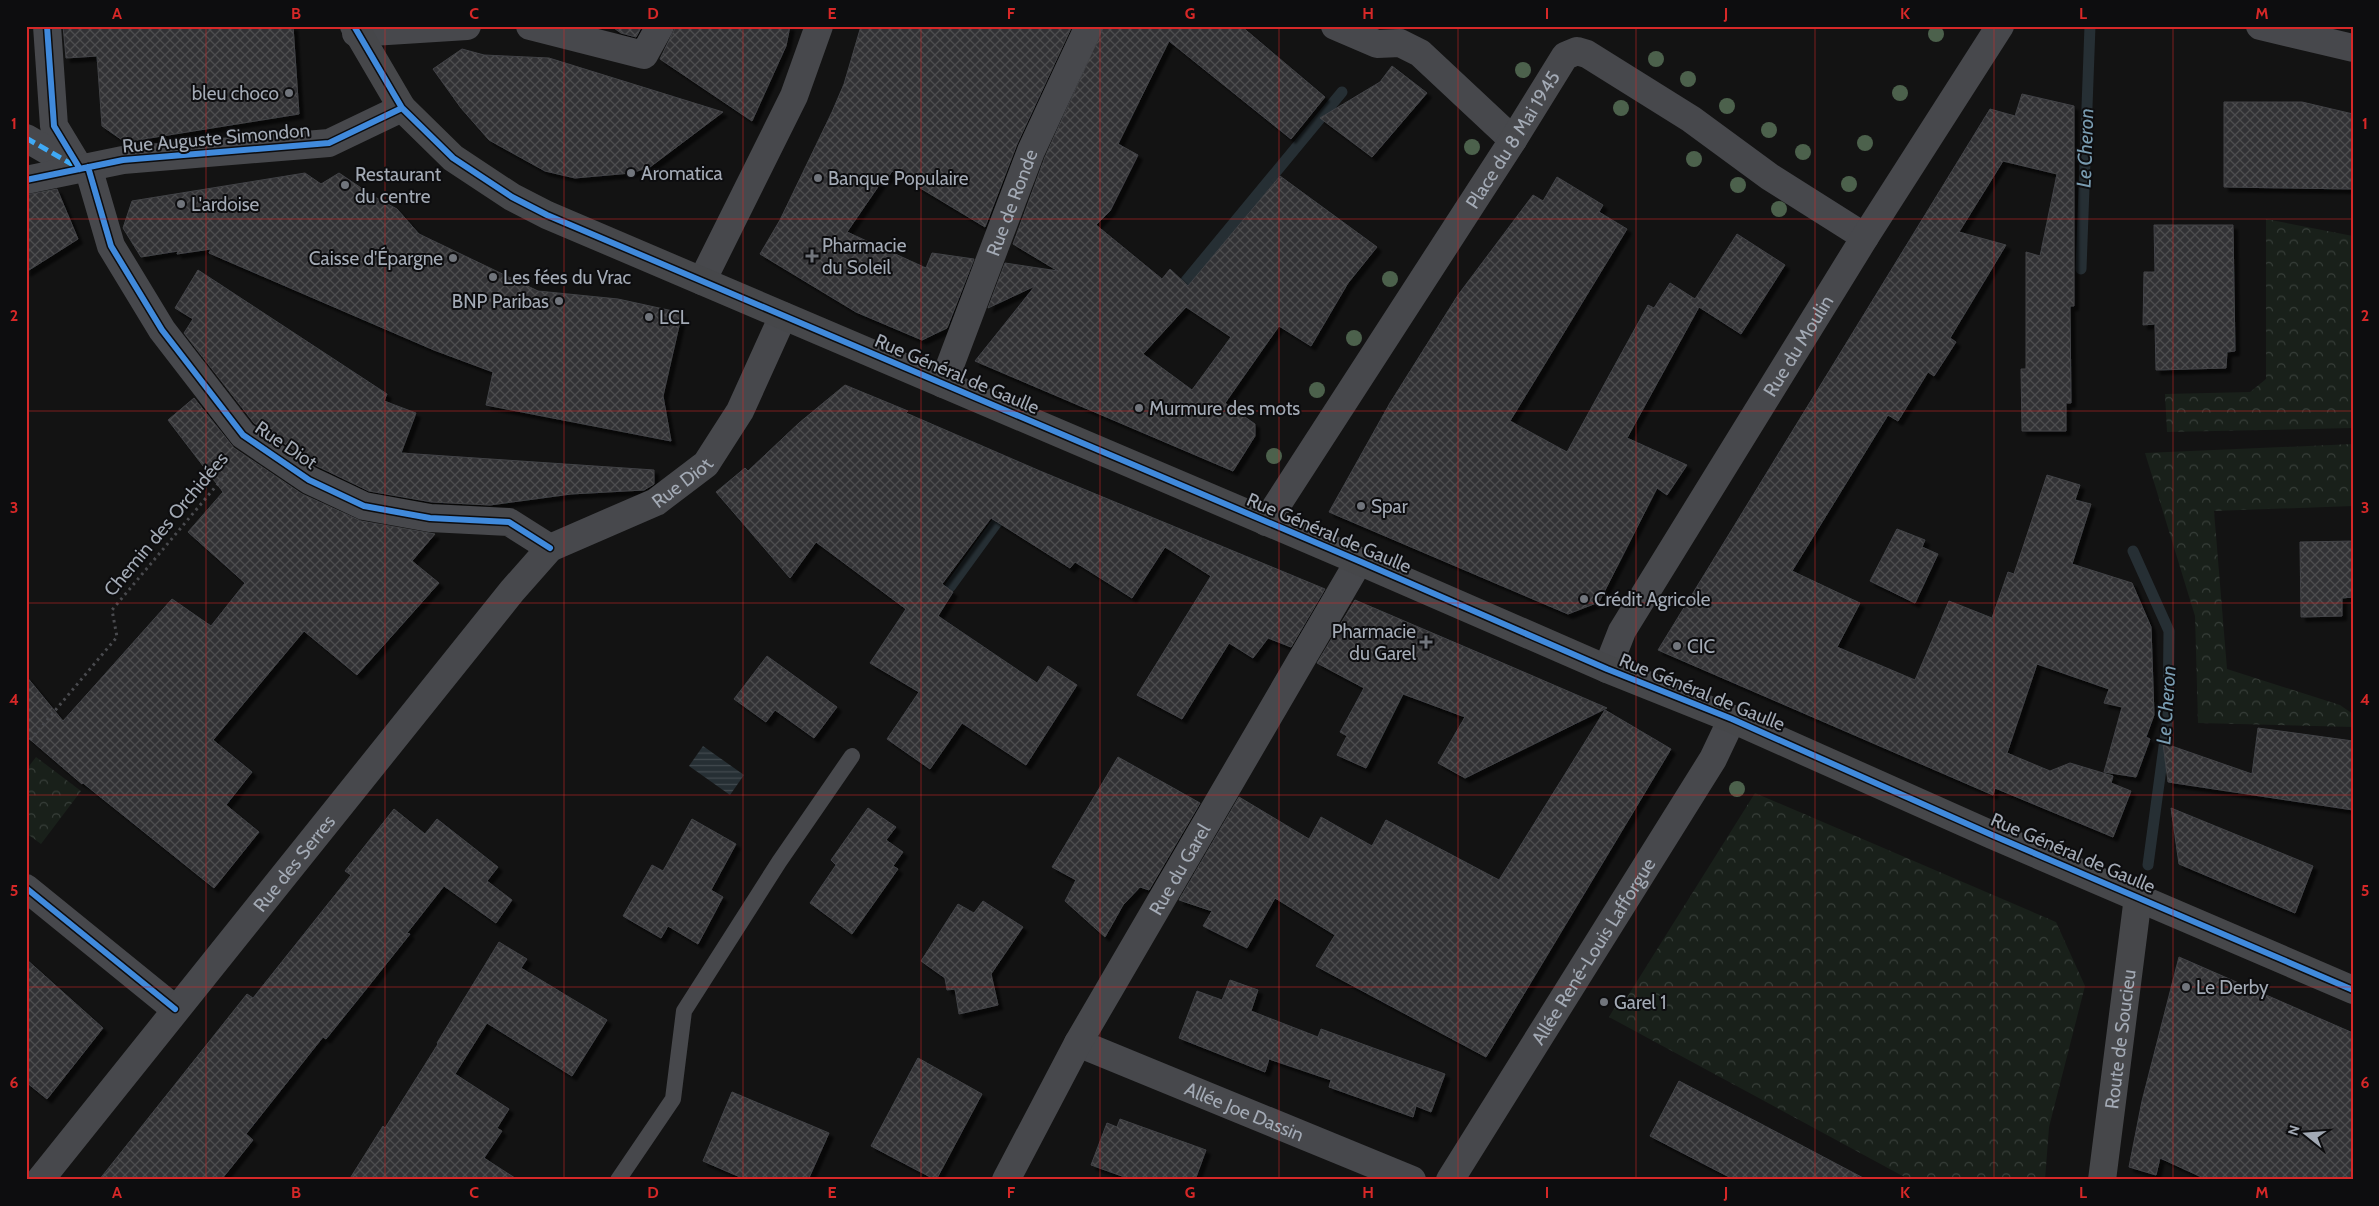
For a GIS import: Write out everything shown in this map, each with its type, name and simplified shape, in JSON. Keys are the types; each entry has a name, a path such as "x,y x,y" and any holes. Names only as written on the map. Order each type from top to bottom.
{"street":[{"name":"Rue Diot","path":"47,26 54,126 84,168 111,246 162,330 243,435 310,480 364,506 430,518 510,522 550,548 656,502 706,464 740,411 783,316"},
{"path":"355,29 467,26"},
{"path":"530,26 644,55 660,26"},
{"path":"702,281 794,96 819,26"},
{"name":"Rue de Ronde","path":"943,384 1031,151 1088,26"},
{"path":"1335,26 1377,44 1400,42 1420,53 1513,140"},
{"name":"Rue du Moulin","path":"1606,669 1622,631 1866,237 2000,26"},
{"path":"2260,26 2353,48"},
{"name":"Rue Général de Gaulle","path":"355,29 402,108 454,158 512,196 547,215 1359,561 1606,669 1732,719 2353,990"},
{"name":"Place du 8 Mai 1945","path":"1266,522 1513,140 1564,56 1577,51 1587,54 1691,119 1770,177 1866,237"},
{"name":"Rue Auguste Simondon","path":"26,180 123,160 329,143 402,108"},
{"path":"26,138 84,168"},
{"name":"Rue des Serres","path":"40,1180 175,1009 512,591 550,548"},
{"name":"Rue du Garel","path":"1006,1180 1078,1043 1359,561"},
{"name":"Allée René-Louis Lafforgue","path":"1450,1180 1713,759 1732,719"},
{"path":"26,888 175,1009"},
{"name":"Route de Soucieu","path":"2102,1180 2138,897"},
{"name":"Allée Joe Dassin","path":"1078,1043 1412,1180"}],"lane":[{"path":"618,1180 673,1099 684,1012 779,862 852,756"}],"green space":[{"path":"2266,219 2353,236 2353,428 2167,432 2165,394 2250,392 2266,379"},
{"path":"2353,444 2353,506 2214,511 2227,669 2340,705 2353,714 2353,727 2198,723 2195,616 2145,453"},
{"path":"36,757 81,791 41,844 26,833 26,770"},
{"path":"1755,793 2056,922 2085,986 2049,1127 2045,1180 1910,1180 1609,1017 1619,1000 1624,1002"}],"shaded area":[{"path":"703,746 744,775 730,795 689,766"}],"building":[{"path":"63,26 293,26 299,114 125,142 102,126 97,56 66,58"},
{"path":"611,26 642,26 636,37 621,33"},
{"path":"676,26 790,26 786,46 752,121 660,59"},
{"path":"861,26 1072,26 1017,144 985,227 892,171 887,179 884,178 847,232 926,268 932,253 974,259 947,328 922,340 856,312 760,254 780,220 832,112 844,84"},
{"path":"1104,26 1241,26 1325,97 1291,139 1169,41 1118,144 1138,155 1110,211 1096,225 1162,279 1170,269 1188,286 1280,176 1377,247 1348,283 1311,346 1279,326 1225,403 1255,424 1255,436 1233,471 975,361 1035,286 988,308 1005,263 1058,271 1013,244 1045,157","holes":["1186,307 1231,337 1192,390 1143,354"]},
{"path":"462,49 484,55 549,58 723,112 650,167 631,173 575,178 545,171 489,140 461,108 433,69"},
{"path":"1392,66 1427,93 1372,157 1320,118 1380,82"},
{"path":"2022,94 2074,106 2074,306 2070,306 2071,403 2066,403 2066,431 2022,431 2021,369 2026,369 2026,252 2040,256 2057,174 2003,161 1959,232 2006,245 1950,338 1956,342 1934,376 1928,372 1898,421 1888,415 1792,571 1860,603 1837,647 1915,680 1949,601 1992,618 2008,572 2014,574 2047,475 2080,485 2075,500 2091,504 2072,564 2132,583 2151,627 2154,715 2146,737 2150,739 2136,777 2104,772 2122,707 2104,703 2109,689 2037,664 2007,753 2050,771 2070,763 2113,776 2111,783 2131,791 2113,837 1995,788 1993,795 1658,650 1990,109 2015,116"},
{"path":"2224,102 2302,102 2353,114 2353,189 2224,187"},
{"path":"305,173 321,184 339,173 373,196 397,209 419,234 538,291 618,299 682,313 663,396 671,441 486,405 493,372 434,350 209,253 211,249 177,254 178,251 141,257 123,228 132,201"},
{"path":"1557,177 1603,205 1599,212 1627,229 1510,421 1567,452 1648,305 1654,308 1670,283 1695,299 1737,234 1785,265 1741,334 1699,307 1627,438 1687,465 1667,495 1657,488 1599,602 1568,614 1329,512 1390,403 1458,295 1533,195 1543,201"},
{"path":"57,189 78,239 26,272 26,195"},
{"path":"2154,225 2233,225 2235,351 2227,352 2226,368 2156,370 2155,324 2143,325 2144,272 2155,272"},
{"path":"198,270 387,394 384,401 416,413 401,453 654,470 654,484 644,490 571,494 490,505 432,502 369,491 317,466 254,423 184,333 193,319 175,308"},
{"path":"845,385 908,411 906,413 1040,471 1325,589 1291,647 1268,638 1253,658 1229,643 1182,719 1137,695 1211,576 1165,547 1132,598 1075,562 1070,568 991,518 942,584 953,592 938,616 1037,683 1048,666 1077,685 1026,765 962,723 930,769 887,739 919,692 870,663 906,609 816,542 790,578 716,492 745,468 748,471 799,423"},
{"path":"194,398 234,448 302,494 361,521 435,534 412,561 439,583 357,675 304,631 213,740 252,772 226,805 259,832 214,888 82,784 26,736 26,676 63,721 172,599 211,626 245,583 188,532 223,492 168,420"},
{"path":"1897,529 1925,540 1922,547 1938,554 1915,603 1870,581"},
{"path":"2353,541 2353,597 2342,598 2342,616 2301,617 2300,542"},
{"path":"1355,600 1607,708 1465,778 1438,763 1465,717 1403,694 1366,768 1337,755 1347,736 1340,732 1364,688 1317,663"},
{"path":"767,656 837,707 814,738 775,710 766,722 734,699"},
{"path":"1605,710 1671,749 1486,1057 1316,966 1335,935 1275,898 1247,948 1203,926 1212,911 1179,900 1239,797 1309,839 1321,817 1372,846 1386,820 1499,880"},
{"path":"2258,728 2353,741 2353,810 2168,782 2163,743 2252,774"},
{"path":"1118,757 1200,803 1149,890 1140,887 1123,905 1105,937 1065,901 1076,880 1052,867"},
{"path":"868,808 896,827 886,840 903,852 893,866 898,869 852,934 810,903 836,865 831,860"},
{"path":"2171,808 2313,866 2295,913 2179,864"},
{"path":"394,809 425,834 437,819 498,867 487,881 512,900 496,923 444,886 407,933 410,934 363,993 326,1039 323,1037 246,1134 253,1140 221,1180 99,1180 247,994 253,998 351,875 345,871"},
{"path":"692,819 736,844 711,890 723,897 698,944 668,926 661,938 623,916 652,865 663,871"},
{"path":"983,901 1023,927 991,974 998,1005 959,1014 955,989 947,990 945,978 921,961 958,904 974,913"},
{"path":"499,942 527,959 521,968 607,1020 572,1076 487,1023 455,1074 509,1109 497,1128 502,1131 484,1158 518,1180 349,1180 383,1126 385,1128 438,1044"},
{"path":"2179,957 2353,1033 2353,1180 2208,1180 2160,1158 2156,1175 2129,1167 2142,1101"},
{"path":"26,959 103,1028 47,1099 26,1082"},
{"path":"1230,980 1258,990 1251,1011 1318,1037 1321,1029 1445,1074 1431,1112 1416,1106 1413,1117 1329,1087 1331,1080 1269,1059 1265,1072 1179,1038 1197,991 1222,1000"},
{"path":"918,1058 982,1094 936,1180 871,1146"},
{"path":"1679,1081 1867,1180 1735,1180 1650,1136"},
{"path":"732,1092 829,1133 808,1180 747,1180 703,1161"},
{"path":"1120,1119 1206,1150 1195,1180 1133,1180 1091,1165 1107,1123 1117,1127"}],"waterway":[{"name":"Le Cheron","path":"2081,269 2090,26"},
{"path":"1175,294 1342,92"},
{"path":"950,587 1006,510"},
{"name":"Le Cheron","path":"2133,551 2169,631 2168,717 2148,865"}],"marked path":[{"path":"26,138 75,166"}],"cycle path":[{"path":"47,26 54,126 80,169"},
{"path":"354,26 402,108 453,158 512,197 547,215 1359,561 1607,669 1732,719 1992,835 2353,990"},
{"path":"26,180 123,160 329,143 402,108"},
{"path":"88,167 111,246 162,330 243,435 309,480 364,506 430,518 509,522 550,548"},
{"path":"26,888 175,1009"}],"place":[{"name":"bleu choco","path":"289,93"},
{"name":"Aromatica","path":"631,173"},
{"name":"Banque Populaire","path":"818,178"},
{"name":"Restaurant du centre","path":"345,185"},
{"name":"L'ardoise","path":"181,204"},
{"name":"Pharmacie du Soleil","path":"812,256"},
{"name":"Caisse d'Épargne","path":"453,258"},
{"name":"Les fées du Vrac","path":"493,277"},
{"name":"BNP Paribas","path":"559,301"},
{"name":"LCL","path":"649,317"},
{"name":"Murmure des mots","path":"1139,408"},
{"name":"Spar","path":"1361,506"},
{"name":"Crédit Agricole","path":"1584,599"},
{"name":"Pharmacie du Garel","path":"1426,642"},
{"name":"CIC","path":"1677,646"},
{"name":"Le Derby","path":"2186,987"},
{"name":"Garel 1","path":"1604,1002"}]}
